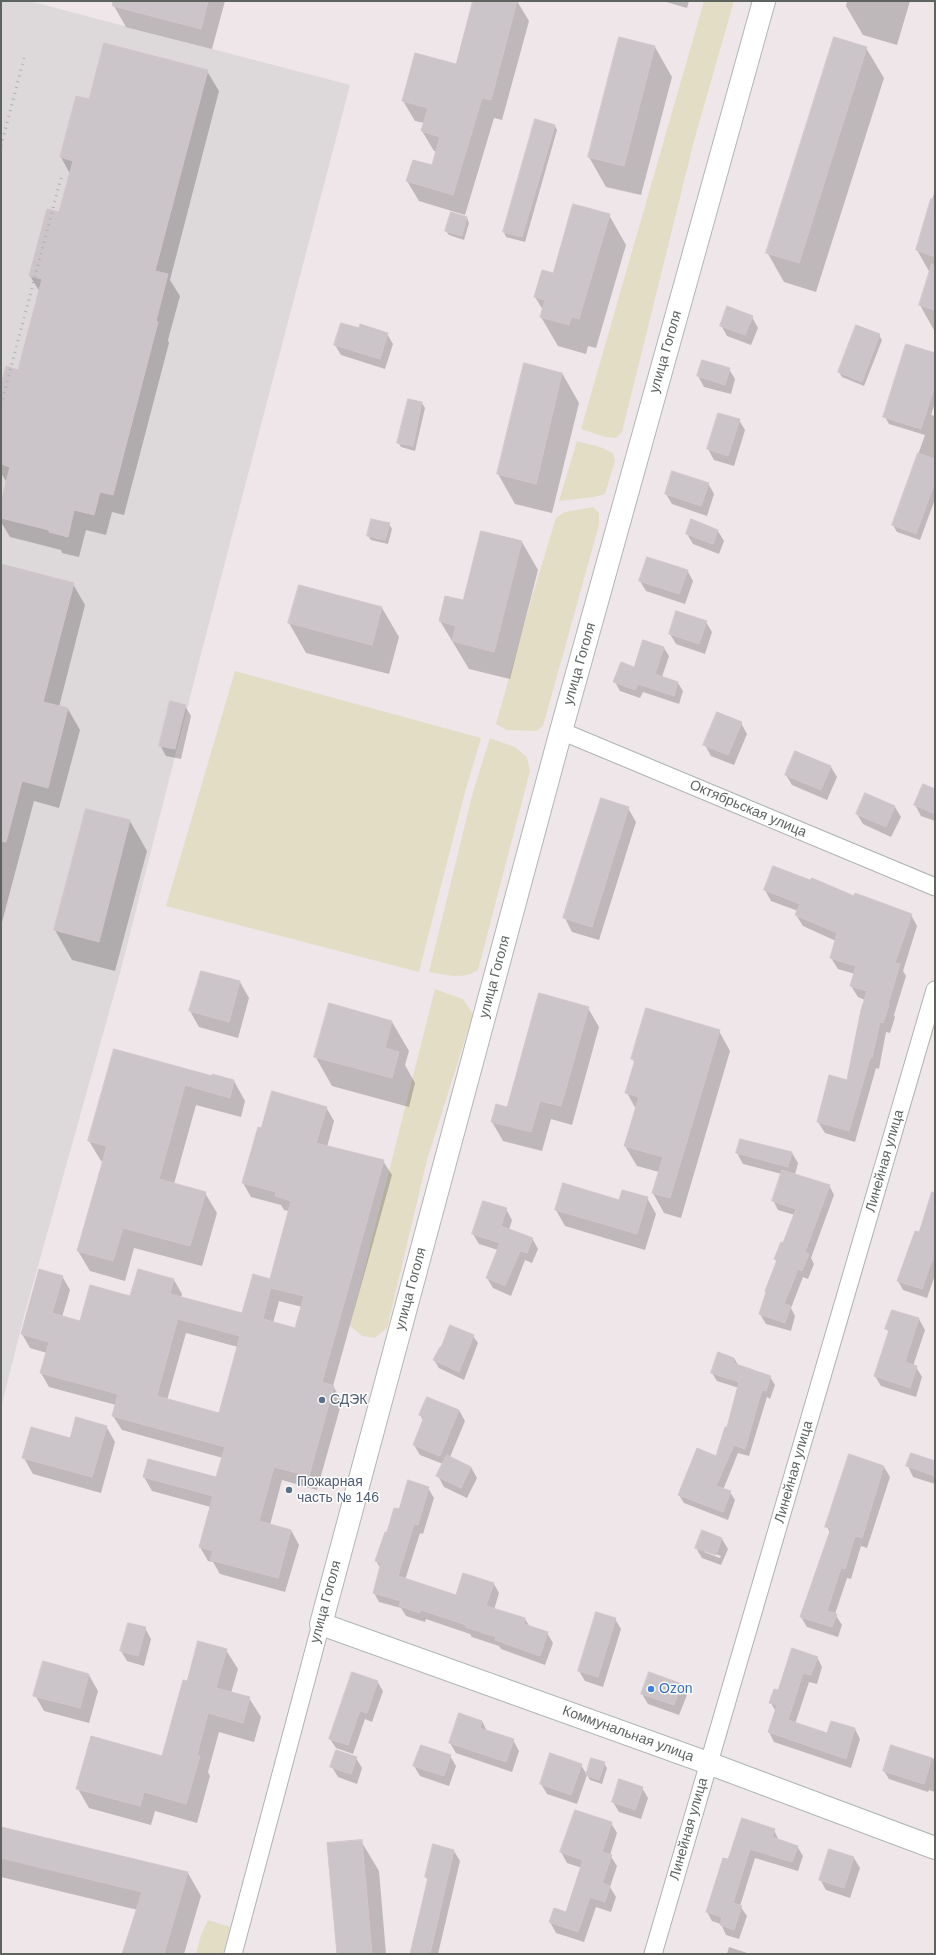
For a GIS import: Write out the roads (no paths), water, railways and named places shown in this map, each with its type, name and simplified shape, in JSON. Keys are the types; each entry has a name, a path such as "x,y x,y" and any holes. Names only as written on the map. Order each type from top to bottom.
{"street":[{"name":"улица Гоголя","path":"233,1954 561,731 764,1"},
{"name":"Октябрьская улица","path":"561,731 935,887"},
{"name":"Линейная улица","path":"652,1954 935,990"},
{"name":"Коммунальная улица","path":"321,1624 708,1763 935,1848"}],"railway":[{"path":"1,146 24,58"},
{"path":"1,405 62,174"}],"place":[{"name":"СДЭК","path":"322,1400"},
{"name":"Пожарная часть № 146","path":"289,1490"},
{"name":"Ozon","path":"651,1689"}]}
